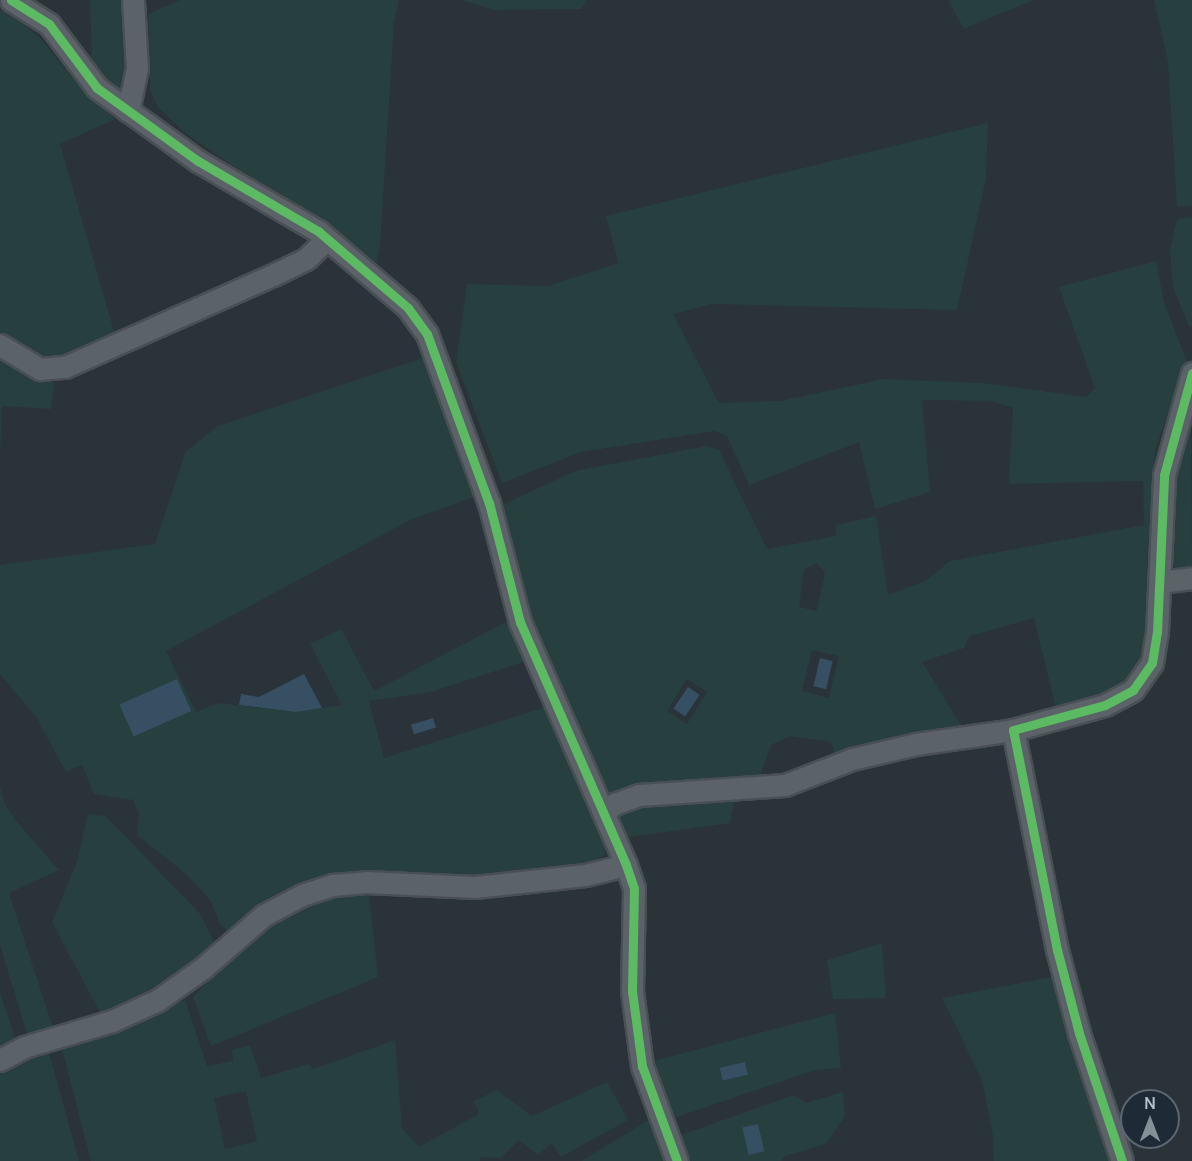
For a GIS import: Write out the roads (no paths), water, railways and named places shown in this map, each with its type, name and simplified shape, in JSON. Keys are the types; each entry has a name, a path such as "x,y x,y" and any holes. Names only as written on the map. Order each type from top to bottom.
{"street":[{"path":"11,0 49,24 97,88 198,161 327,239 408,308 427,334 485,492 520,622 605,812 634,888 632,991 642,1066 677,1161"},
{"path":"128,111 137,68 133,0"},
{"path":"0,345 40,369 65,367 306,259 327,239"},
{"path":"605,812 620,801 639,795 785,785 863,757 916,744 1012,730 1105,705 1133,690 1152,663 1160,582 1164,475 1168,447 1192,363"},
{"path":"1160,582 1192,578"},
{"path":"1012,730 1057,950 1079,1033 1122,1161"},
{"path":"0,1060 24,1047 112,1021 158,1000 203,968 264,915 302,896 333,885 366,882 475,887 585,875 626,865"}],"water":[{"path":"820,658 833,661 826,689 813,686"},
{"path":"304,674 322,708 296,712 239,705 241,694 259,697"},
{"path":"177,679 191,711 134,737 119,705"},
{"path":"688,687 700,695 685,716 673,709"},
{"path":"433,718 436,728 414,734 411,725"},
{"path":"745,1062 748,1075 723,1081 720,1068"},
{"path":"758,1124 764,1151 749,1155 742,1128"}]}
